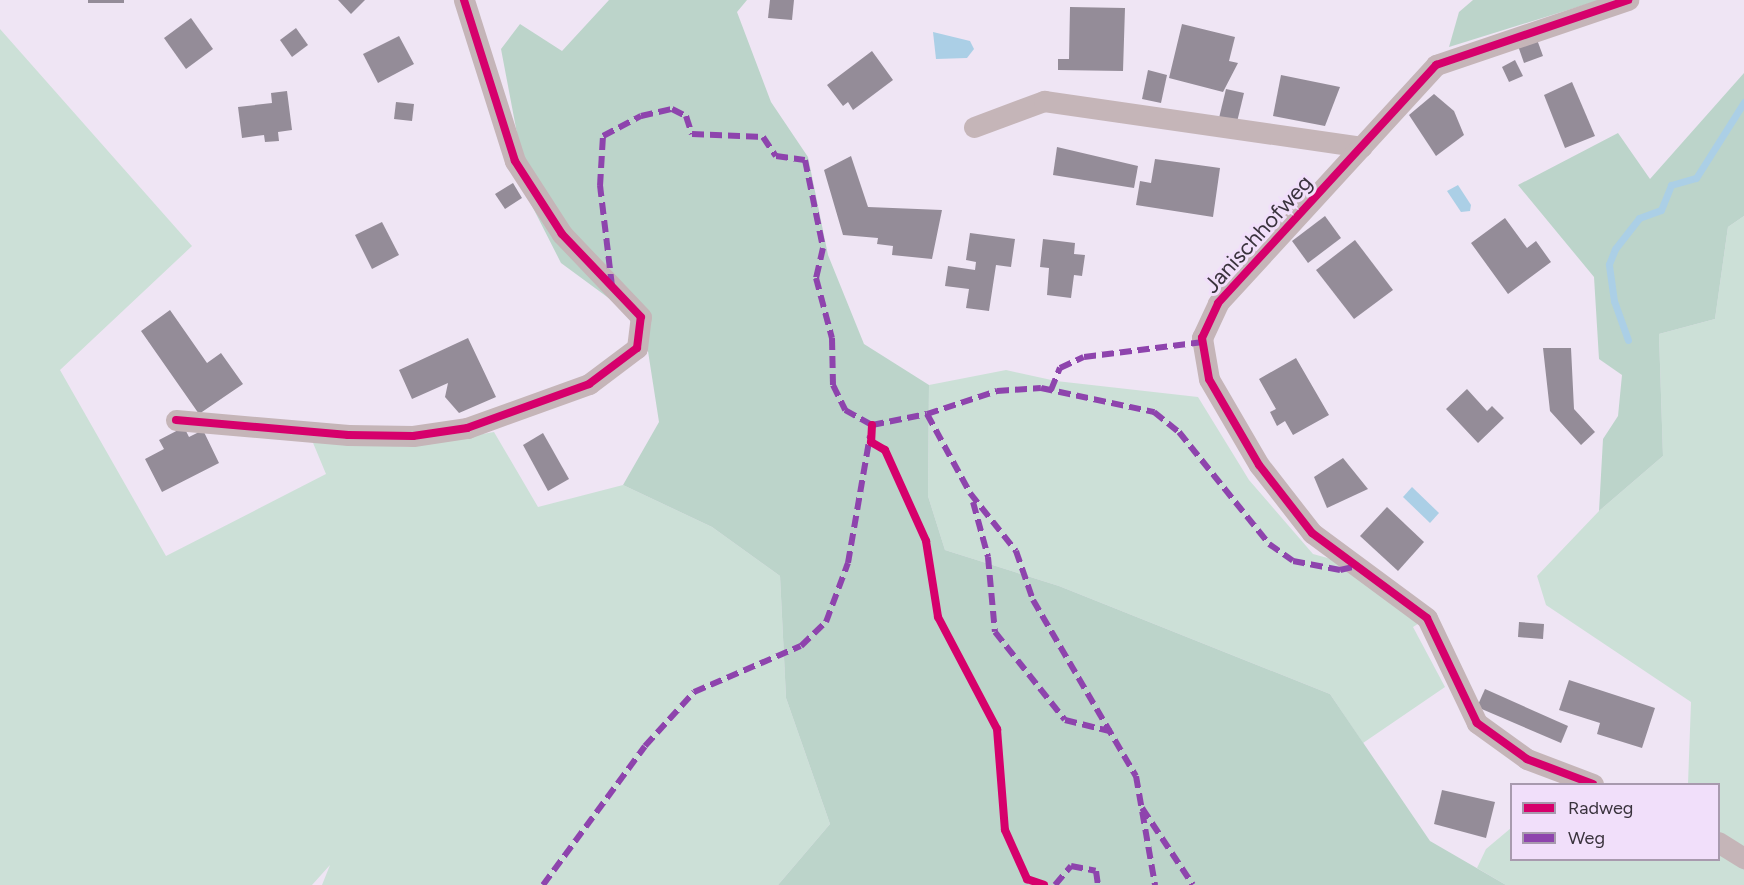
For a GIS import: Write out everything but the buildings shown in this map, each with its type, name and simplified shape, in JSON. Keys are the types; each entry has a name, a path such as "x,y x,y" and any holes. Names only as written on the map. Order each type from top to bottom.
{"street":[{"path":"176,420 348,435 413,436 467,429 589,384 636,348 641,317 562,234 515,161 464,0"},
{"name":"Janischhofweg","path":"1590,783 1527,759 1477,723 1427,618 1312,533 1259,465 1209,379 1202,338 1218,303 1436,65 1628,0"},
{"name":"Janischhofweg","path":"974,127 1044,101 1362,147"},
{"path":"1720,843 1744,858"}],"green space":[{"path":"609,0 747,0 737,12 771,102 808,157 828,255 864,344 929,385 928,496 945,550 1059,586 1330,694 1430,841 1506,885 778,885 830,824 786,698 780,576 712,527 623,485 659,422 645,332 614,302 561,263 530,202 501,49 520,24 562,51"},
{"path":"1473,0 1600,0 1449,47 1459,12"},
{"path":"0,29 192,246 60,370 166,556 326,474 311,438 407,447 494,432 538,507 623,485 712,527 780,576 786,698 830,824 778,885 322,885 330,865 312,885 0,885"},
{"path":"1744,73 1744,216 1728,227 1715,319 1659,334 1663,456 1599,511 1603,439 1618,416 1622,375 1599,359 1594,277 1518,185 1618,133 1650,179"},
{"path":"1744,216 1744,885 1506,885 1477,868 1486,849 1510,829 1510,861 1720,861 1720,783 1688,783 1691,702 1546,605 1537,576 1599,511 1663,456 1659,334 1715,319 1728,227"},
{"path":"1006,370 1056,381 1198,397 1249,480 1313,554 1357,566 1427,618 1413,627 1445,687 1363,743 1330,694 1059,586 945,550 928,496 929,385"}],"water":[{"path":"933,32 970,41 974,49 967,58 936,59"},
{"path":"1458,185 1471,205 1470,211 1461,212 1447,191"},
{"path":"1412,487 1439,513 1430,523 1403,497"}],"waterway":[{"path":"1628,340 1614,301 1609,264 1615,249 1639,218 1661,210 1671,185 1696,178 1744,102"}],"marked path":[{"path":"612,286 600,186 603,136 641,116 672,109 686,116 692,134 763,137 776,156 805,160 823,248 816,278 832,338 833,385 845,410 872,425"},
{"path":"1051,390 1060,368 1084,357 1203,342"},
{"path":"872,425 927,414 997,391 1041,388 1154,412 1179,432 1269,544 1293,561 1340,570 1357,566"},
{"path":"927,414 970,493 1016,551 1033,600 1136,776 1155,885"},
{"path":"543,885 645,746 694,692 801,646 826,622 848,563 870,436"},
{"path":"973,502 988,557 995,632 1065,720 1113,732"},
{"path":"1142,808 1193,885"},
{"path":"1055,885 1071,866 1096,871 1098,885"}],"cycle path":[{"path":"176,420 348,435 413,436 467,428 589,384 637,348 641,317 562,234 515,161 464,0"},
{"path":"1590,783 1527,759 1477,723 1427,618 1312,533 1259,465 1209,379 1202,338 1218,303 1436,65 1628,0"},
{"path":"872,425 871,442 885,450 926,541 938,617 997,729 1005,830 1027,879 1044,885"}]}
